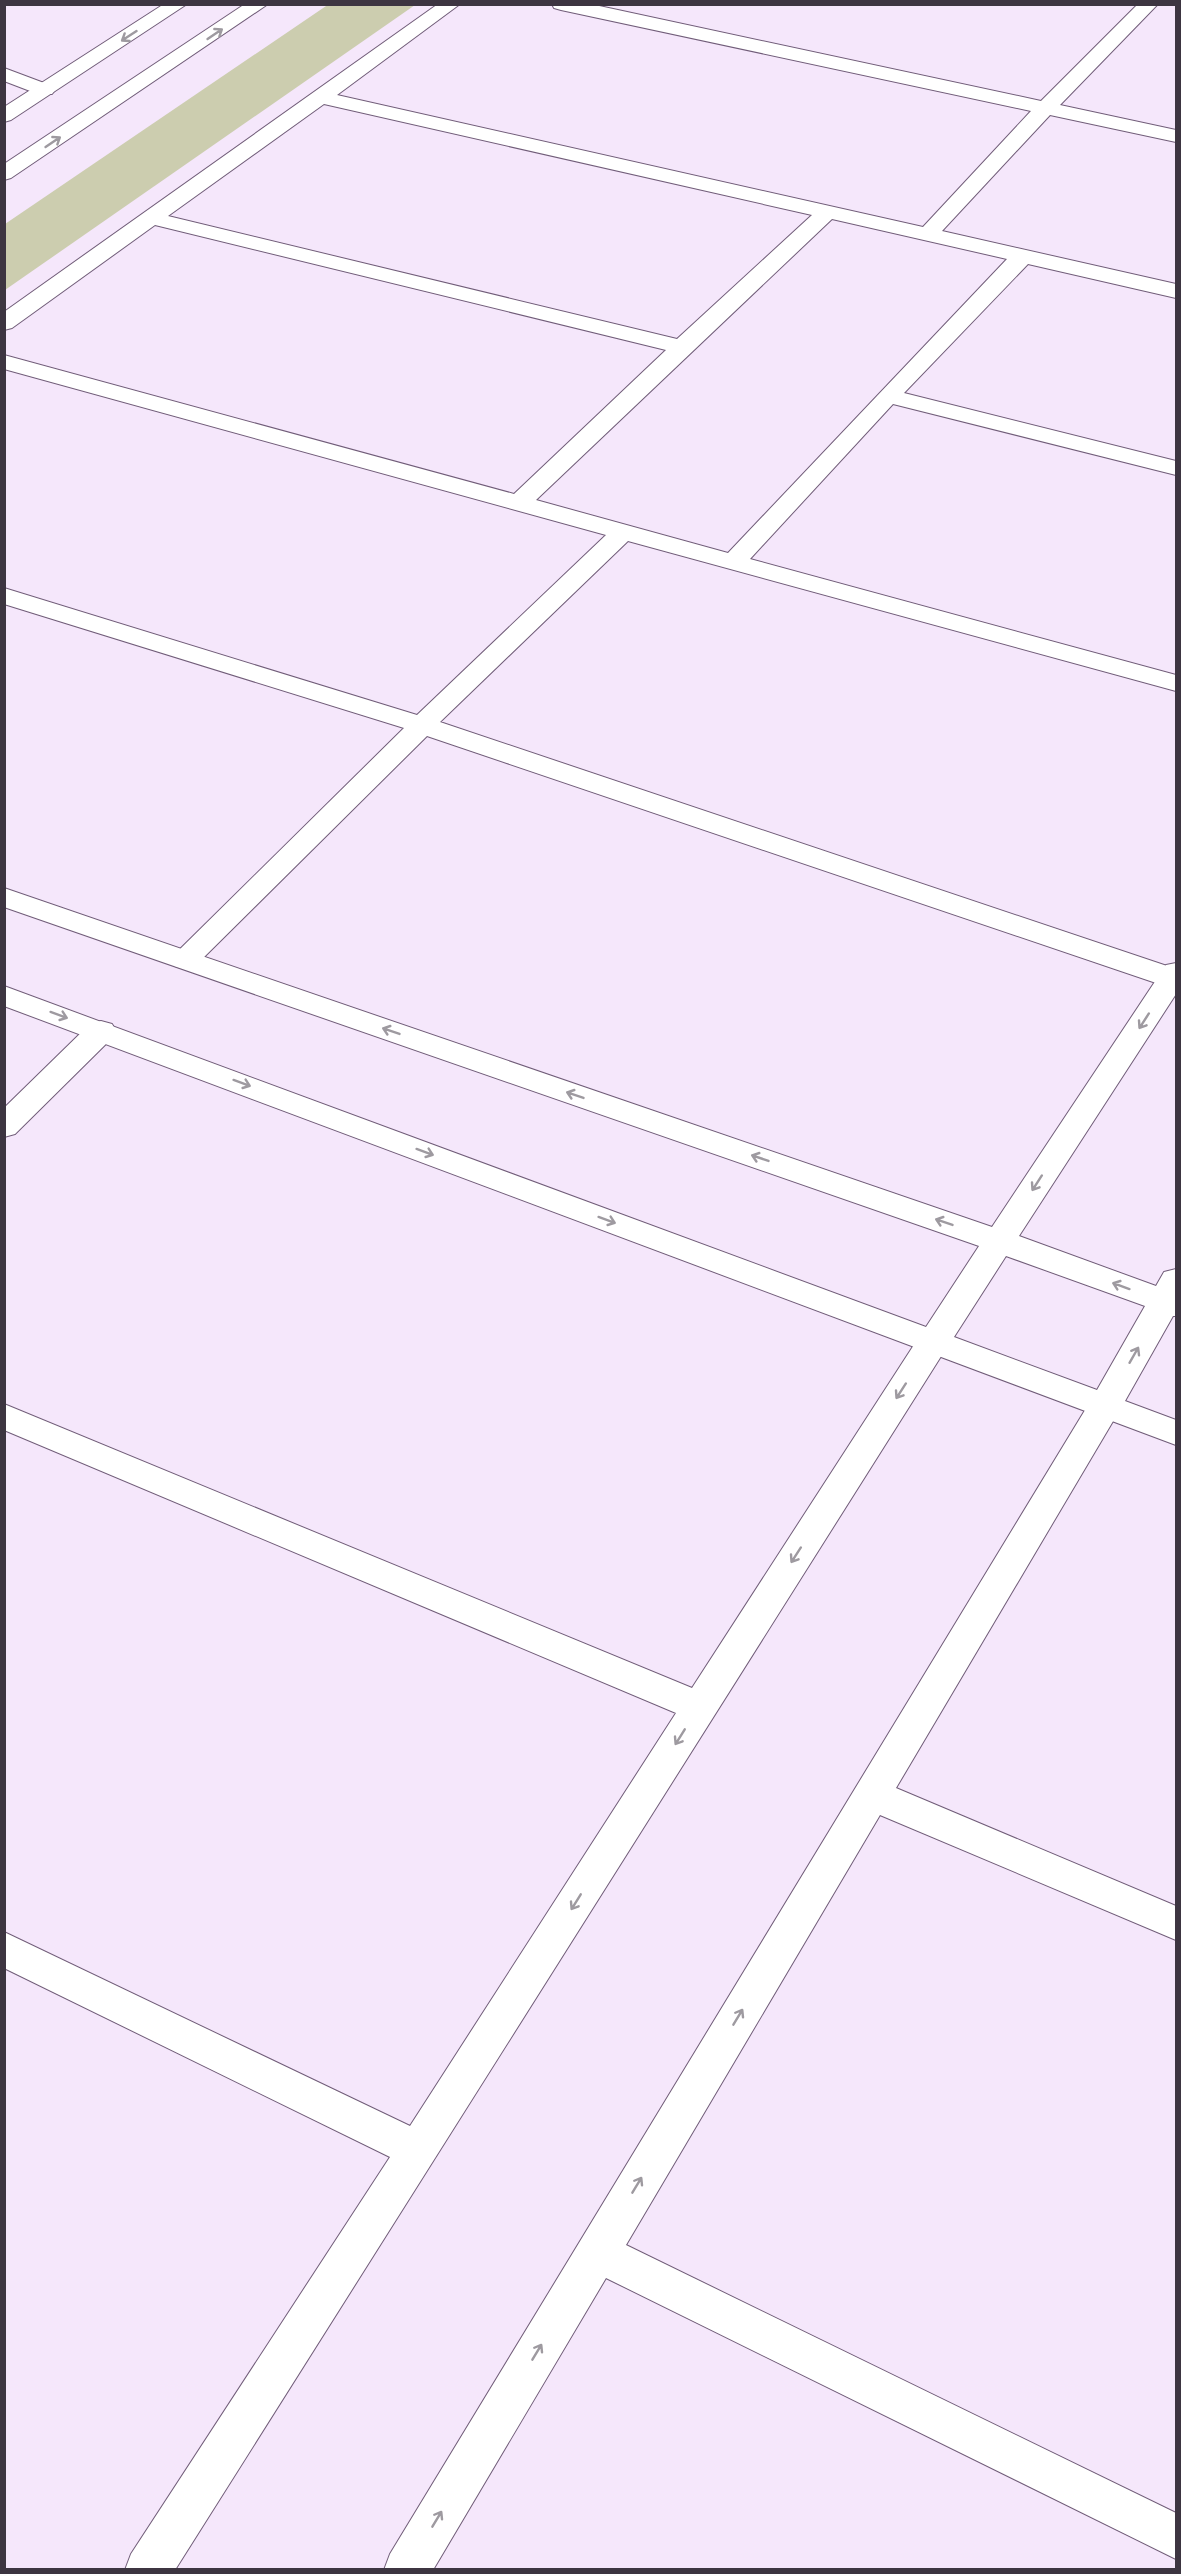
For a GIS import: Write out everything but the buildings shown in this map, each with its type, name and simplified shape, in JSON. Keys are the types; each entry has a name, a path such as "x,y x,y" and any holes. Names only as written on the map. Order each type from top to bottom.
{"street":[{"path":"4,116 178,4"},
{"path":"4,174 259,4"},
{"path":"4,323 450,4"},
{"path":"561,4 1176,136"},
{"path":"927,234 1044,109 1149,4"},
{"path":"4,74 45,90"},
{"path":"321,97 1176,291"},
{"path":"520,502 826,213"},
{"path":"151,218 682,347"},
{"path":"734,561 1023,256"},
{"path":"4,362 1176,683"},
{"path":"888,396 1176,468"},
{"path":"185,960 422,725 624,531"},
{"path":"4,596 422,725 1174,975 933,1342 148,2570"},
{"path":"4,897 999,1241 1172,1295 407,2570"},
{"path":"4,995 1176,1433"},
{"path":"4,1127 101,1031"},
{"path":"4,1416 699,1707"},
{"path":"872,1795 1176,1923"},
{"path":"4,1949 418,2150"},
{"path":"597,2252 1176,2537"}],"green space":[{"path":"329,4 415,5 5,290 5,224"}]}
